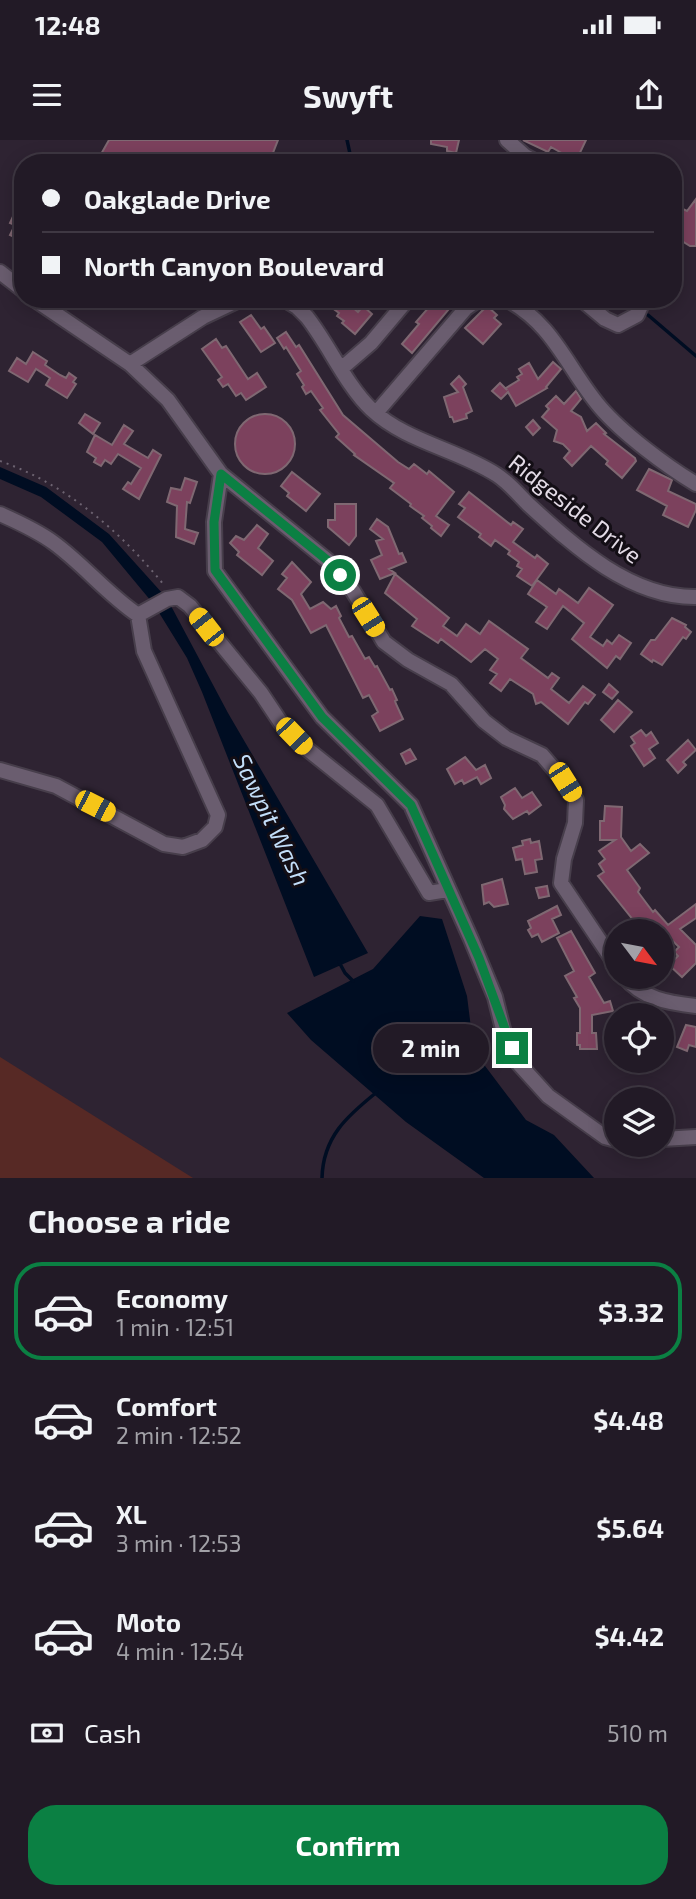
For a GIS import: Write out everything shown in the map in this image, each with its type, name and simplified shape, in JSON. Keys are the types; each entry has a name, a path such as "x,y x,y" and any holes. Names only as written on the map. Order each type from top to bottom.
{"street":[{"path":"507,140 522,154"},
{"path":"0,272 14,283"},
{"path":"47,308 130,364 168,400 221,474 327,560 353,591 384,642 408,660 451,684 484,721 506,738 542,755 576,800 575,823 564,859 561,883 604,947"},
{"path":"130,364 177,332 220,308"},
{"name":"Ridgeside Drive","path":"298,308 307,317 358,394 376,413 401,430 497,475 562,534 622,579 643,588 696,597"},
{"path":"342,368 371,343 400,308"},
{"path":"376,413 466,308"},
{"path":"522,308 553,337 602,409 680,474 696,484"},
{"path":"591,308 618,325 637,315 640,308"},
{"path":"221,474 216,509 215,570 322,717 411,805 490,986 504,1033 519,1064 548,1096 604,1136"},
{"path":"216,509 224,500 243,491"},
{"path":"0,514 52,542 117,600 138,615 144,651 218,815 215,827 201,840 184,847 164,844 56,786 0,770"},
{"path":"138,615 166,601 190,606 261,693 281,723 306,748 377,805 429,893 447,890"},
{"path":"635,989 659,1000 696,1006"},
{"path":"674,1138 696,1137"}],"path":[{"path":"0,461 19,468 74,499 105,523 168,589 166,601"}],"shaded area":[{"path":"0,1057 193,1178 0,1178"}],"water":[{"path":"0,467 46,487 109,534 163,594 151,601 102,542 41,497 0,479"},
{"path":"170,604 228,713 368,953 314,977 202,692 187,658 158,611"},
{"path":"420,916 442,919 467,996 471,1028 482,1062 526,1120 554,1135 594,1178 484,1178 406,1122 311,1040 287,1013 373,969"}],"building":[{"path":"109,140 278,140 273,154 101,154"},
{"path":"431,140 459,140 456,153 447,151 447,147 431,144"},
{"path":"523,140 586,140 579,154 564,154 551,147 548,152"},
{"path":"696,199 696,246 682,241 682,211 687,211"},
{"path":"332,308 353,308 358,312 365,308 372,314 355,334 342,323 344,321 337,316 339,313"},
{"path":"428,308 449,309 412,353 402,344 419,324 416,322"},
{"path":"485,308 489,308 497,315 494,318 501,324 483,344 465,328"},
{"path":"251,315 275,343 261,352 240,322"},
{"path":"286,332 296,347 299,345 343,415 398,462 409,469 414,464 427,474 429,471 454,492 436,516 449,525 441,536 422,518 424,516 390,488 394,483 354,455 336,437 339,434 320,410 323,408 311,391 306,394 297,374 301,371 277,338"},
{"path":"216,339 222,348 226,346 248,379 257,373 266,387 246,400 241,393 236,396 228,384 223,387 218,380 222,377 202,349"},
{"path":"33,352 47,361 45,365 60,375 66,378 69,373 76,378 73,382 76,384 67,398 46,385 50,378 36,369 28,382 9,371 17,358 26,364"},
{"path":"553,362 561,369 547,388 516,406 508,392 501,399 492,391 500,383 507,390 506,388 519,380 517,377 522,374 519,369 529,363 538,379"},
{"path":"459,376 466,384 463,387 472,411 466,414 467,418 454,422 444,397 458,392 451,384"},
{"path":"576,391 581,399 571,411 581,417 587,431 596,423 606,433 604,434 635,458 636,461 622,478 591,446 572,466 564,458 570,451 563,444 554,441 557,430 542,417 549,409 546,406 556,396 564,404"},
{"path":"85,414 100,423 93,434 79,423"},
{"path":"265,414 282,419 290,427 295,444 290,461 282,469 265,474 248,469 240,461 235,444 240,427 248,419"},
{"path":"533,420 540,428 533,435 526,427"},
{"path":"124,425 133,431 124,444 148,458 153,450 161,455 139,499 123,489 128,482 131,484 141,468 118,454 111,464 105,460 101,466 94,462 96,458 87,452 95,435 112,445"},
{"path":"649,469 672,480 668,491 696,504 688,527 663,515 667,506 637,490"},
{"path":"292,472 320,494 306,511 287,496 289,493 281,486"},
{"path":"185,478 197,482 190,503 187,502 185,529 198,533 194,544 176,537 177,506 167,502 171,488 181,490"},
{"path":"469,492 511,525 513,522 523,529 513,542 548,564 532,586 517,576 522,569 517,566 519,562 508,554 510,551 495,540 491,546 479,537 481,534 458,517 465,508 459,504"},
{"path":"335,504 356,504 356,536 349,545 328,527 328,520 335,520"},
{"path":"377,519 388,527 399,554 402,553 406,562 389,569 395,573 380,579 371,560 382,555 376,541 383,539 370,529"},
{"path":"257,525 268,534 258,548 273,561 262,575 237,555 239,552 230,543 236,536 244,540"},
{"path":"292,562 311,582 301,594 310,609 323,602 331,609 336,606 349,637 352,636 365,659 369,657 375,667 377,666 390,690 392,689 403,719 380,731 372,716 378,712 369,695 363,698 326,625 311,633 292,600 278,589 287,578 282,574"},
{"path":"395,574 449,618 443,626 457,636 466,624 480,634 489,621 528,649 521,658 548,678 552,673 559,678 551,689 569,703 583,686 595,695 588,704 585,702 568,724 541,702 536,704 533,694 510,679 501,691 490,683 497,674 490,670 498,659 485,649 471,662 441,639 438,643 412,626 417,619 385,593"},
{"path":"537,580 556,594 559,589 578,603 589,588 613,605 590,637 603,646 607,640 612,644 619,635 631,643 620,659 616,656 607,668 572,639 584,623 563,606 547,629 536,622 547,607 528,594"},
{"path":"672,618 686,625 691,632 686,639 683,637 662,665 653,660 652,662 641,654"},
{"path":"609,684 618,692 612,699 603,692"},
{"path":"618,700 632,712 614,732 601,720"},
{"path":"641,730 646,736 651,732 658,743 649,749 655,758 644,766 631,746 635,743 631,737"},
{"path":"688,740 696,750 683,762 686,765 678,773 667,760"},
{"path":"410,749 416,759 406,764 401,754"},
{"path":"465,757 476,770 485,765 491,778 481,784 477,777 464,784 462,780 455,784 447,769"},
{"path":"515,788 522,798 532,792 541,805 529,814 527,811 513,819 504,809 501,797"},
{"path":"605,806 622,807 621,837 631,851 640,844 649,853 627,870 640,888 638,892 653,912 655,910 663,919 632,919 598,876 604,872 599,864 605,859 599,851 615,840 600,840 600,821 604,821"},
{"path":"530,839 531,843 539,841 542,859 535,860 537,872 525,874 522,859 516,860 513,848"},
{"path":"502,879 508,904 494,907 489,902 484,904 482,885"},
{"path":"547,886 549,896 539,898 536,888"},
{"path":"696,904 696,918 680,929 696,945 696,963 682,977 674,970 674,960 678,956 674,952 679,947 674,942 674,920"},
{"path":"557,906 561,915 552,919 559,933 542,942 538,934 532,937 528,930 531,928 528,921"},
{"path":"571,931 595,973 589,977 604,1003 604,1013 592,1015 592,1033 596,1033 597,1049 580,1049 580,1045 577,1045 580,1008 565,976 574,971 557,938"},
{"path":"686,1025 696,1027 696,1047 689,1045 687,1051 677,1047"}],"waterway":[{"path":"347,140 350,154"},
{"path":"648,315 696,356"},
{"name":"Sawpit Wash","path":"339,962 353,981"},
{"path":"322,1178 323,1164 332,1139 347,1119 377,1092"}],"route":[{"path":"340,575 293,531 221,474 214,522 215,570 322,717 411,805 479,958 495,998 504,1033 512,1048"}]}
